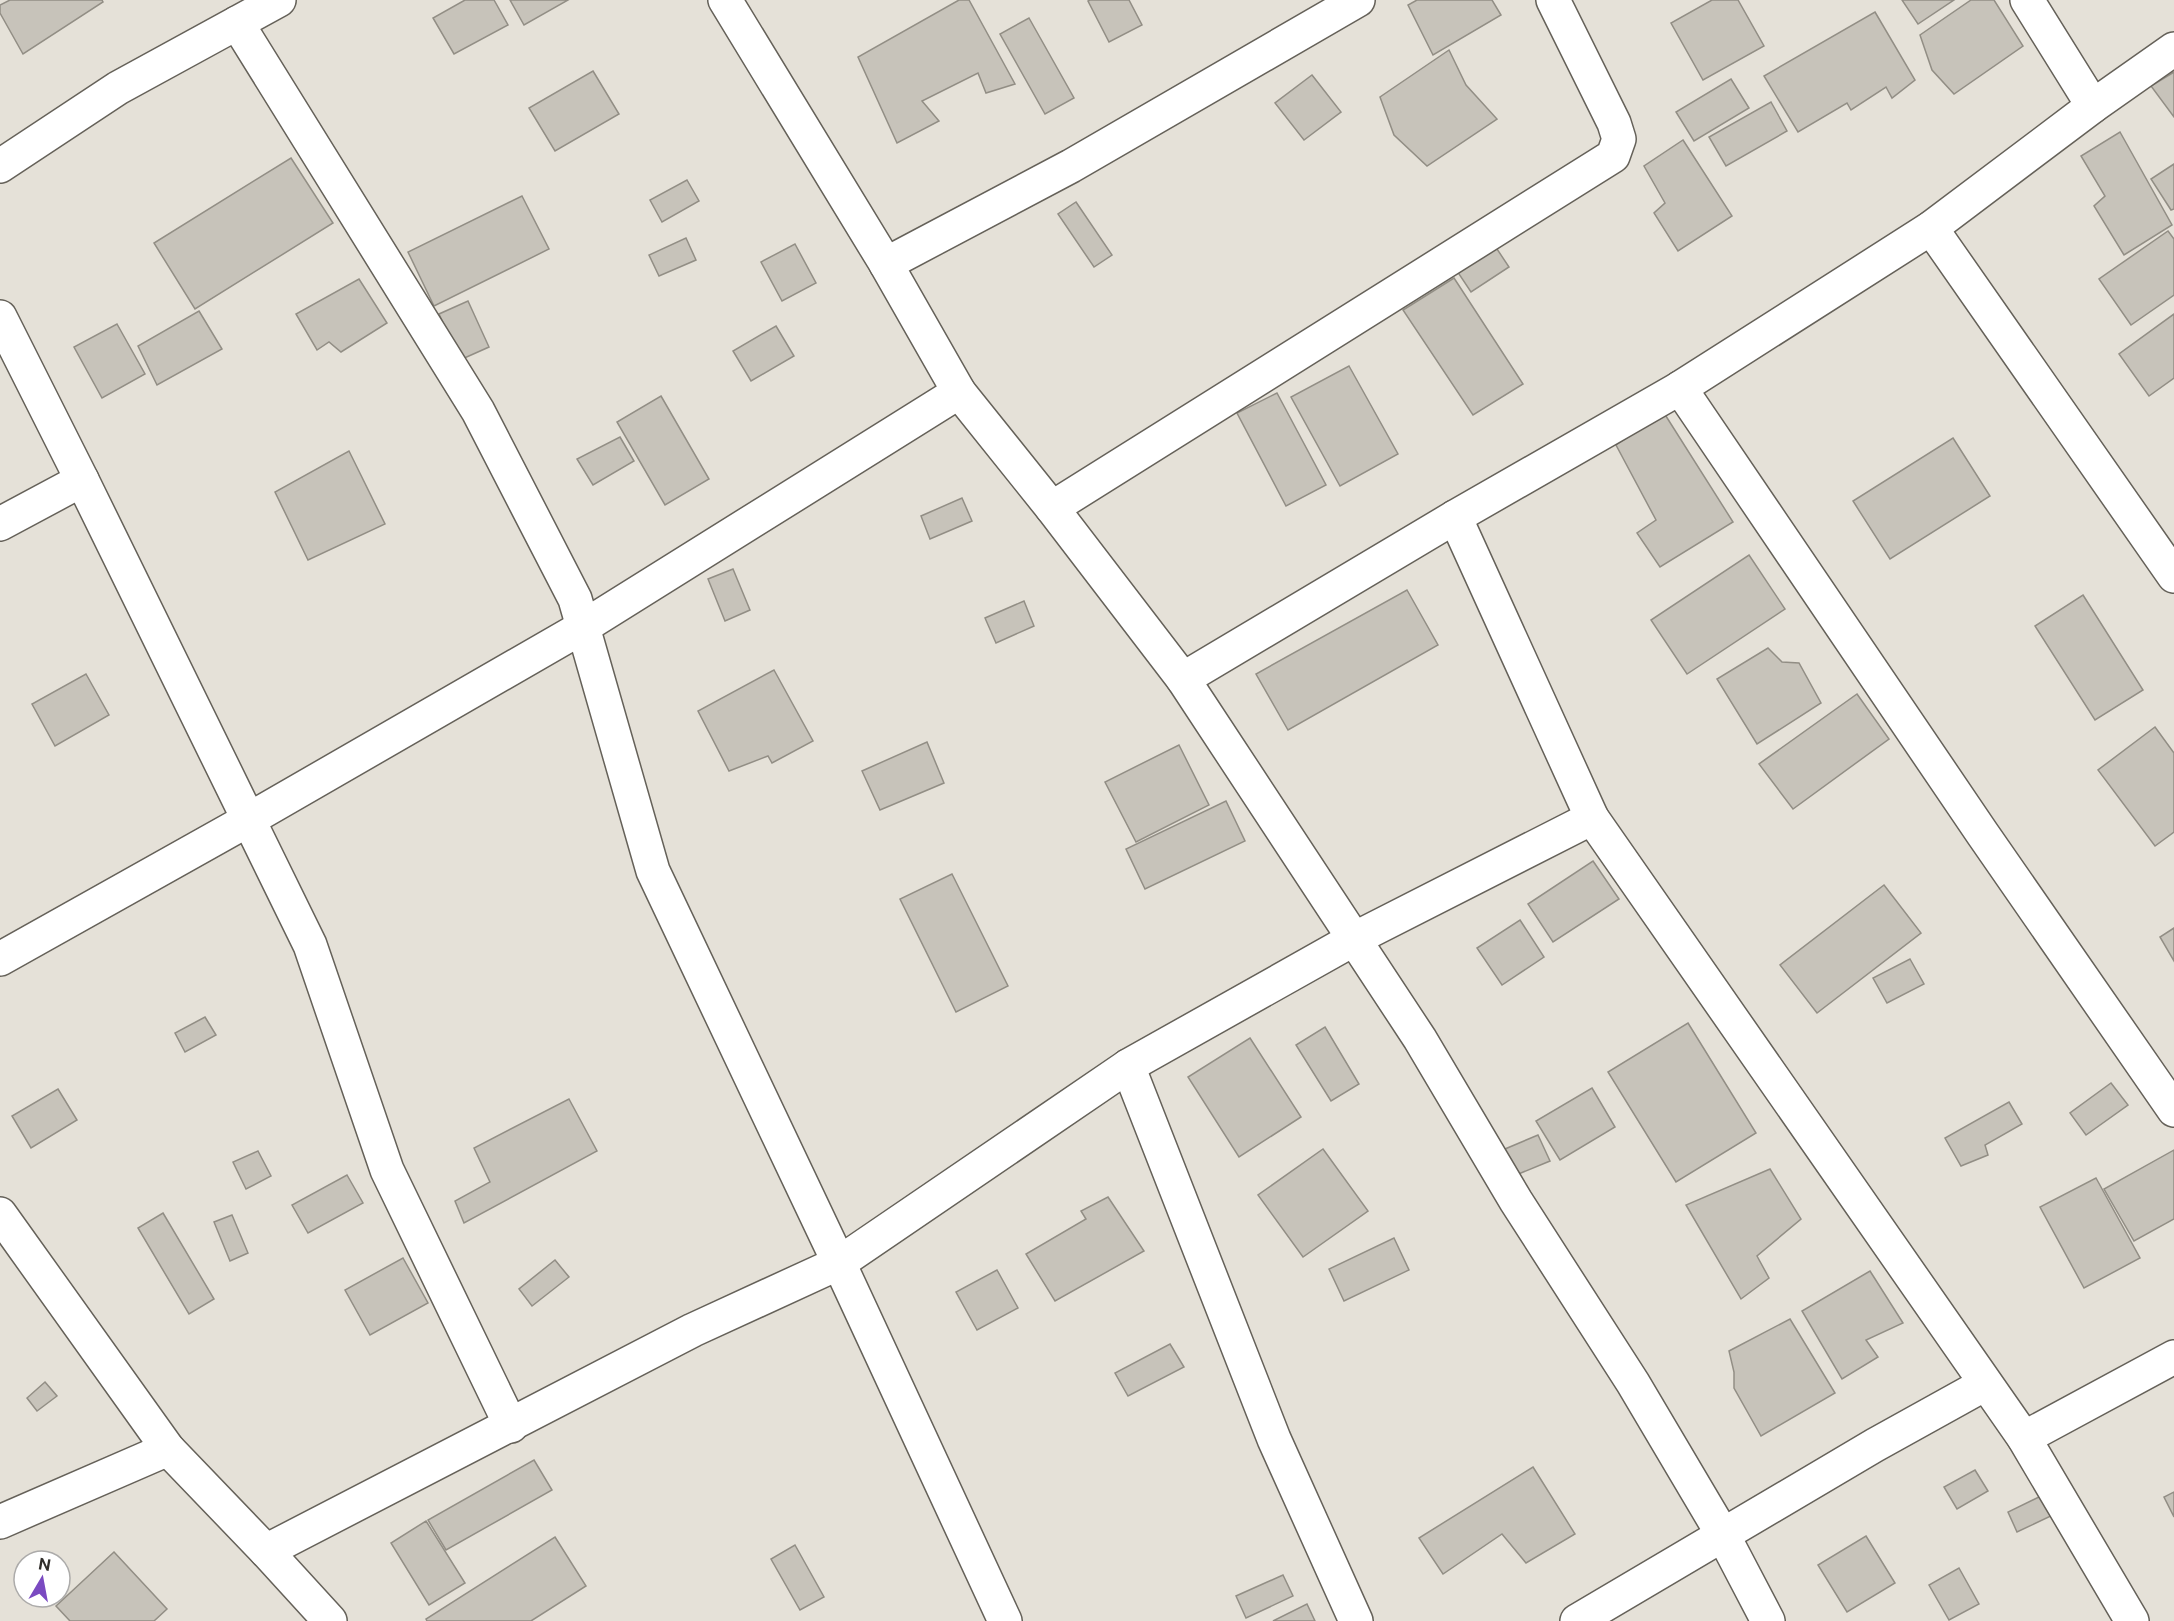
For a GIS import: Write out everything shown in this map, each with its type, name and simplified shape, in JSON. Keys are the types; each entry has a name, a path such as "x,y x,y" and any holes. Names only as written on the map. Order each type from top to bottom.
{"street":[{"path":"0,166 118,88 279,0"},
{"path":"725,0 886,264 959,392 1052,508 1183,680 1420,1039 1516,1201 1633,1383 1724,1535 1768,1621"},
{"path":"886,264 1071,166 1358,0"},
{"path":"1052,508 1613,156 1618,139 1614,123 1553,0"},
{"path":"2027,0 2093,106"},
{"path":"237,23 477,411 575,599 653,871 1005,1621"},
{"path":"1183,680 1455,517 1680,388 1930,228 2093,106 2174,49"},
{"path":"1930,228 2174,576"},
{"path":"0,317 310,945 387,1170 511,1426"},
{"path":"1680,388 2174,1110"},
{"path":"0,959 248,820 583,627 959,392"},
{"path":"0,524 82,480"},
{"path":"1455,517 1592,818 2024,1438 2132,1621"},
{"path":"266,1551 693,1330 838,1263 1128,1066 1354,939 1592,818"},
{"path":"1128,1066 1274,1439 1356,1621"},
{"path":"0,1214 168,1449 330,1621"},
{"path":"2024,1438 2174,1357"},
{"path":"1576,1621 1875,1445 1985,1384"},
{"path":"0,1522 168,1449"}],"building":[{"path":"10,0 102,0 103,2 23,54 0,13 0,5"},
{"path":"465,0 494,0 508,25 454,54 433,18"},
{"path":"510,0 568,0 524,25"},
{"path":"959,0 969,0 1015,84 986,93 978,73 922,101 939,121 897,143 858,57"},
{"path":"1129,0 1142,25 1109,42 1088,1"},
{"path":"1417,0 1492,0 1501,15 1433,55 1408,5"},
{"path":"1712,0 1738,0 1764,46 1703,80 1671,23"},
{"path":"1902,0 1954,0 1918,24"},
{"path":"1971,0 1994,0 2023,46 1954,94 1932,70 1920,35"},
{"path":"1875,12 1915,80 1892,98 1886,87 1851,110 1847,103 1798,132 1764,76"},
{"path":"1029,18 1074,98 1045,114 1000,34"},
{"path":"1449,50 1466,85 1497,119 1427,166 1394,135 1380,97"},
{"path":"593,71 619,114 555,151 529,108"},
{"path":"2174,72 2174,117 2151,86"},
{"path":"1312,75 1341,112 1304,140 1275,103"},
{"path":"1731,79 1749,108 1694,141 1676,112"},
{"path":"1771,102 1787,131 1726,166 1709,137"},
{"path":"2120,132 2172,225 2124,255 2094,206 2105,196 2081,156"},
{"path":"1683,140 1732,216 1678,251 1654,213 1665,203 1644,166"},
{"path":"291,158 333,223 195,309 154,243"},
{"path":"2174,164 2174,209 2171,210 2151,179"},
{"path":"687,180 699,201 662,222 650,200"},
{"path":"522,196 549,249 434,306 408,252"},
{"path":"1076,202 1112,255 1094,267 1058,214"},
{"path":"2168,231 2174,239 2174,295 2131,325 2099,279"},
{"path":"686,238 696,260 659,276 649,255"},
{"path":"1493,243 1509,267 1471,292 1455,268"},
{"path":"795,244 816,283 782,301 761,262"},
{"path":"1454,278 1523,384 1473,415 1403,310"},
{"path":"359,279 387,323 341,352 329,342 317,350 296,314"},
{"path":"468,301 489,347 460,360 439,314"},
{"path":"199,311 222,349 157,385 138,346"},
{"path":"2174,314 2174,378 2149,396 2119,354"},
{"path":"117,324 145,374 102,398 74,347"},
{"path":"776,326 794,356 751,381 733,351"},
{"path":"1349,366 1398,454 1340,486 1291,397"},
{"path":"1277,393 1326,485 1286,506 1237,413"},
{"path":"661,396 709,479 665,505 617,422"},
{"path":"1664,413 1733,522 1660,567 1637,533 1656,520 1616,445"},
{"path":"620,437 634,461 593,485 577,459"},
{"path":"1953,438 1990,496 1890,559 1853,501"},
{"path":"349,451 385,524 308,560 275,492"},
{"path":"962,498 972,521 930,539 921,516"},
{"path":"1749,555 1785,609 1687,674 1651,620"},
{"path":"733,569 750,610 725,621 708,579"},
{"path":"1407,590 1438,645 1288,730 1256,674"},
{"path":"2083,595 2143,690 2095,720 2035,626"},
{"path":"1024,601 1034,626 996,643 985,618"},
{"path":"1768,648 1782,662 1799,663 1821,703 1757,744 1717,679"},
{"path":"774,670 813,741 772,763 768,756 729,771 698,711"},
{"path":"86,674 109,715 55,746 32,704"},
{"path":"1857,694 1889,739 1793,809 1759,764"},
{"path":"2155,727 2174,753 2174,832 2155,846 2098,770"},
{"path":"927,742 944,783 880,810 862,771"},
{"path":"1179,745 1209,805 1136,842 1105,782"},
{"path":"1226,801 1245,841 1145,889 1126,849"},
{"path":"1593,861 1619,899 1553,942 1528,904"},
{"path":"952,874 1008,986 956,1012 900,899"},
{"path":"1884,885 1921,933 1817,1013 1780,965"},
{"path":"1520,920 1544,957 1502,985 1477,948"},
{"path":"2174,928 2174,961 2160,937"},
{"path":"1910,959 1924,984 1887,1003 1873,978"},
{"path":"205,1017 216,1035 185,1052 175,1033"},
{"path":"1688,1023 1756,1133 1676,1182 1608,1072"},
{"path":"1325,1027 1359,1084 1331,1101 1296,1045"},
{"path":"1250,1038 1301,1117 1239,1157 1188,1077"},
{"path":"2111,1083 2128,1105 2086,1135 2070,1113"},
{"path":"1592,1088 1615,1127 1560,1160 1536,1121"},
{"path":"58,1089 77,1120 31,1148 12,1116"},
{"path":"569,1099 597,1151 464,1223 455,1201 490,1182 474,1148"},
{"path":"2009,1102 2022,1124 1985,1145 1988,1155 1961,1166 1945,1138"},
{"path":"1538,1135 1550,1161 1516,1175 1505,1149"},
{"path":"1323,1149 1368,1211 1303,1257 1258,1195"},
{"path":"2174,1150 2174,1219 2134,1241 2104,1189"},
{"path":"258,1151 271,1176 246,1189 233,1162"},
{"path":"1770,1169 1801,1219 1757,1256 1769,1278 1741,1299 1686,1205"},
{"path":"347,1175 363,1203 308,1233 292,1205"},
{"path":"2096,1178 2140,1258 2084,1288 2040,1207"},
{"path":"1108,1197 1144,1251 1055,1301 1026,1254 1086,1219 1081,1211"},
{"path":"163,1213 214,1299 189,1314 138,1228"},
{"path":"232,1215 248,1253 230,1261 214,1222"},
{"path":"1394,1238 1409,1270 1344,1301 1329,1269"},
{"path":"403,1258 428,1303 370,1335 345,1290"},
{"path":"555,1260 569,1277 532,1306 519,1289"},
{"path":"997,1270 1018,1308 977,1330 956,1292"},
{"path":"1870,1271 1903,1323 1866,1340 1878,1357 1842,1379 1802,1311"},
{"path":"1790,1319 1835,1393 1761,1436 1734,1388 1734,1372 1729,1351"},
{"path":"1170,1344 1184,1367 1128,1396 1115,1373"},
{"path":"45,1382 57,1396 37,1411 27,1398"},
{"path":"534,1460 552,1490 446,1550 428,1520"},
{"path":"1533,1467 1575,1534 1526,1563 1502,1534 1443,1574 1419,1538"},
{"path":"1975,1470 1988,1491 1957,1509 1944,1487"},
{"path":"2174,1492 2174,1517 2164,1497"},
{"path":"2043,1495 2053,1515 2017,1532 2008,1512"},
{"path":"426,1521 465,1583 429,1605 391,1543"},
{"path":"1866,1536 1895,1583 1847,1612 1818,1565"},
{"path":"555,1537 586,1586 531,1621 427,1621 426,1619"},
{"path":"795,1545 824,1597 800,1610 771,1559"},
{"path":"114,1552 167,1609 154,1621 70,1621 59,1609 72,1609 72,1591"},
{"path":"1959,1568 1979,1604 1949,1620 1929,1585"},
{"path":"1283,1575 1293,1596 1246,1618 1236,1596"},
{"path":"1307,1604 1315,1621 1273,1621"}]}
